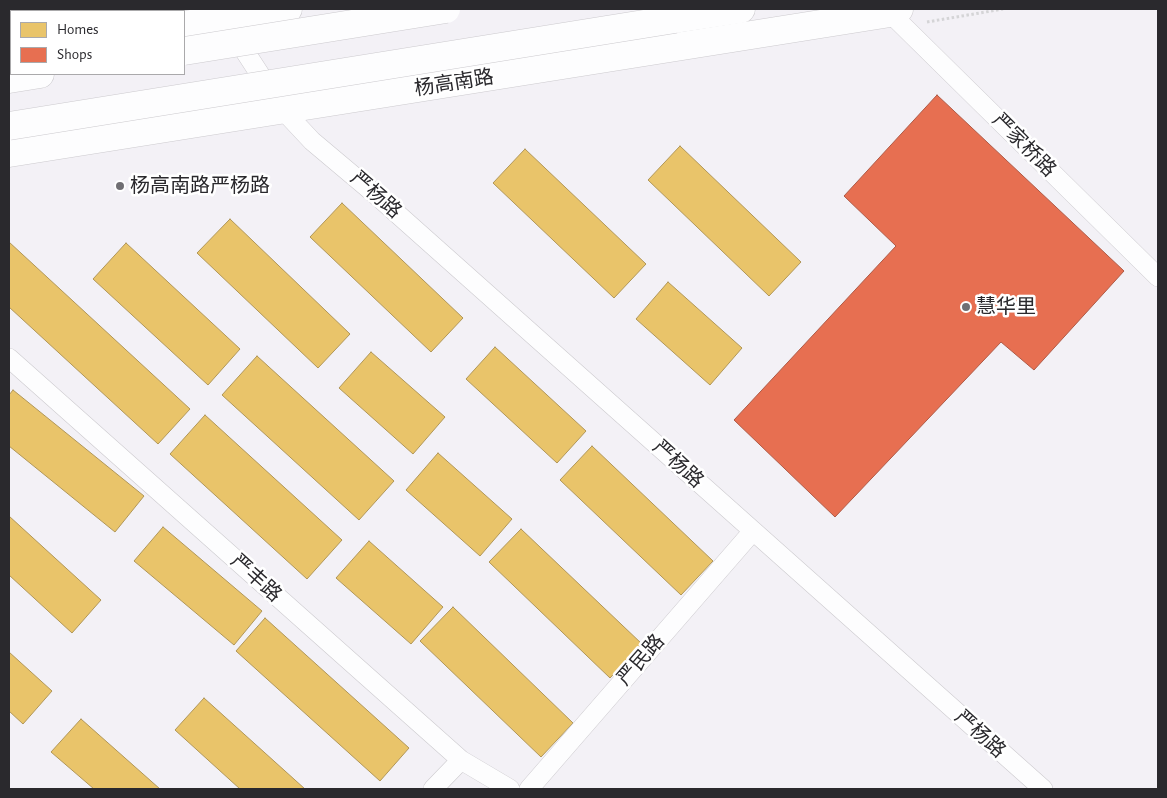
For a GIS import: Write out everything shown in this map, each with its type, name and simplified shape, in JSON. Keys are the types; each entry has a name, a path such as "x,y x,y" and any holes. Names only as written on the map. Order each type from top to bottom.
{"main road":[{"path":"185,25 288,9"},
{"path":"185,51 446,9"},
{"name":"杨高南路","path":"9,126 741,9"},
{"name":"杨高南路","path":"9,154 894,11"},
{"path":"9,79 34,75"}],"street":[{"name":"严家桥路","path":"894,11 1158,277"},
{"name":"严杨路","path":"224,19 283,110 312,141 375,194 1043,789"},
{"name":"严丰路","path":"9,358 461,760 510,789"},
{"name":"严民路","path":"529,789 753,531"},
{"path":"433,789 461,760"}],"building: Homes":[{"path":"680,146 801,262 769,296 648,180"},
{"path":"525,149 646,264 614,298 493,183"},
{"path":"342,203 463,318 431,352 310,237"},
{"path":"230,219 350,334 318,368 197,253"},
{"path":"9,242 190,409 158,444 9,307"},
{"path":"126,243 240,349 208,385 93,279"},
{"path":"668,282 742,348 710,385 636,319"},
{"path":"495,347 586,431 557,463 466,379"},
{"path":"371,352 445,417 413,454 339,388"},
{"path":"257,356 394,481 359,520 222,395"},
{"path":"13,390 144,496 115,532 9,446 9,395"},
{"path":"205,415 342,540 307,579 170,454"},
{"path":"592,446 713,561 681,595 560,480"},
{"path":"438,453 512,519 480,556 406,490"},
{"path":"9,516 101,600 72,633 9,575"},
{"path":"163,527 262,611 234,645 134,561"},
{"path":"521,529 642,644 610,678 489,562"},
{"path":"369,541 443,607 411,644 336,578"},
{"path":"453,607 573,723 541,757 420,641"},
{"path":"265,618 409,748 380,781 236,651"},
{"path":"9,652 52,691 23,724 9,711"},
{"path":"204,698 305,789 240,789 175,730"},
{"path":"81,719 160,789 94,789 51,752"}],"building: Shops":[{"name":"慧华里","path":"937,95 1124,271 1034,370 1001,342 835,517 734,420 896,246 844,196"}],"place":[{"name":"杨高南路严杨路","path":"120,186"},
{"name":"慧华里","path":"966,307"}]}
